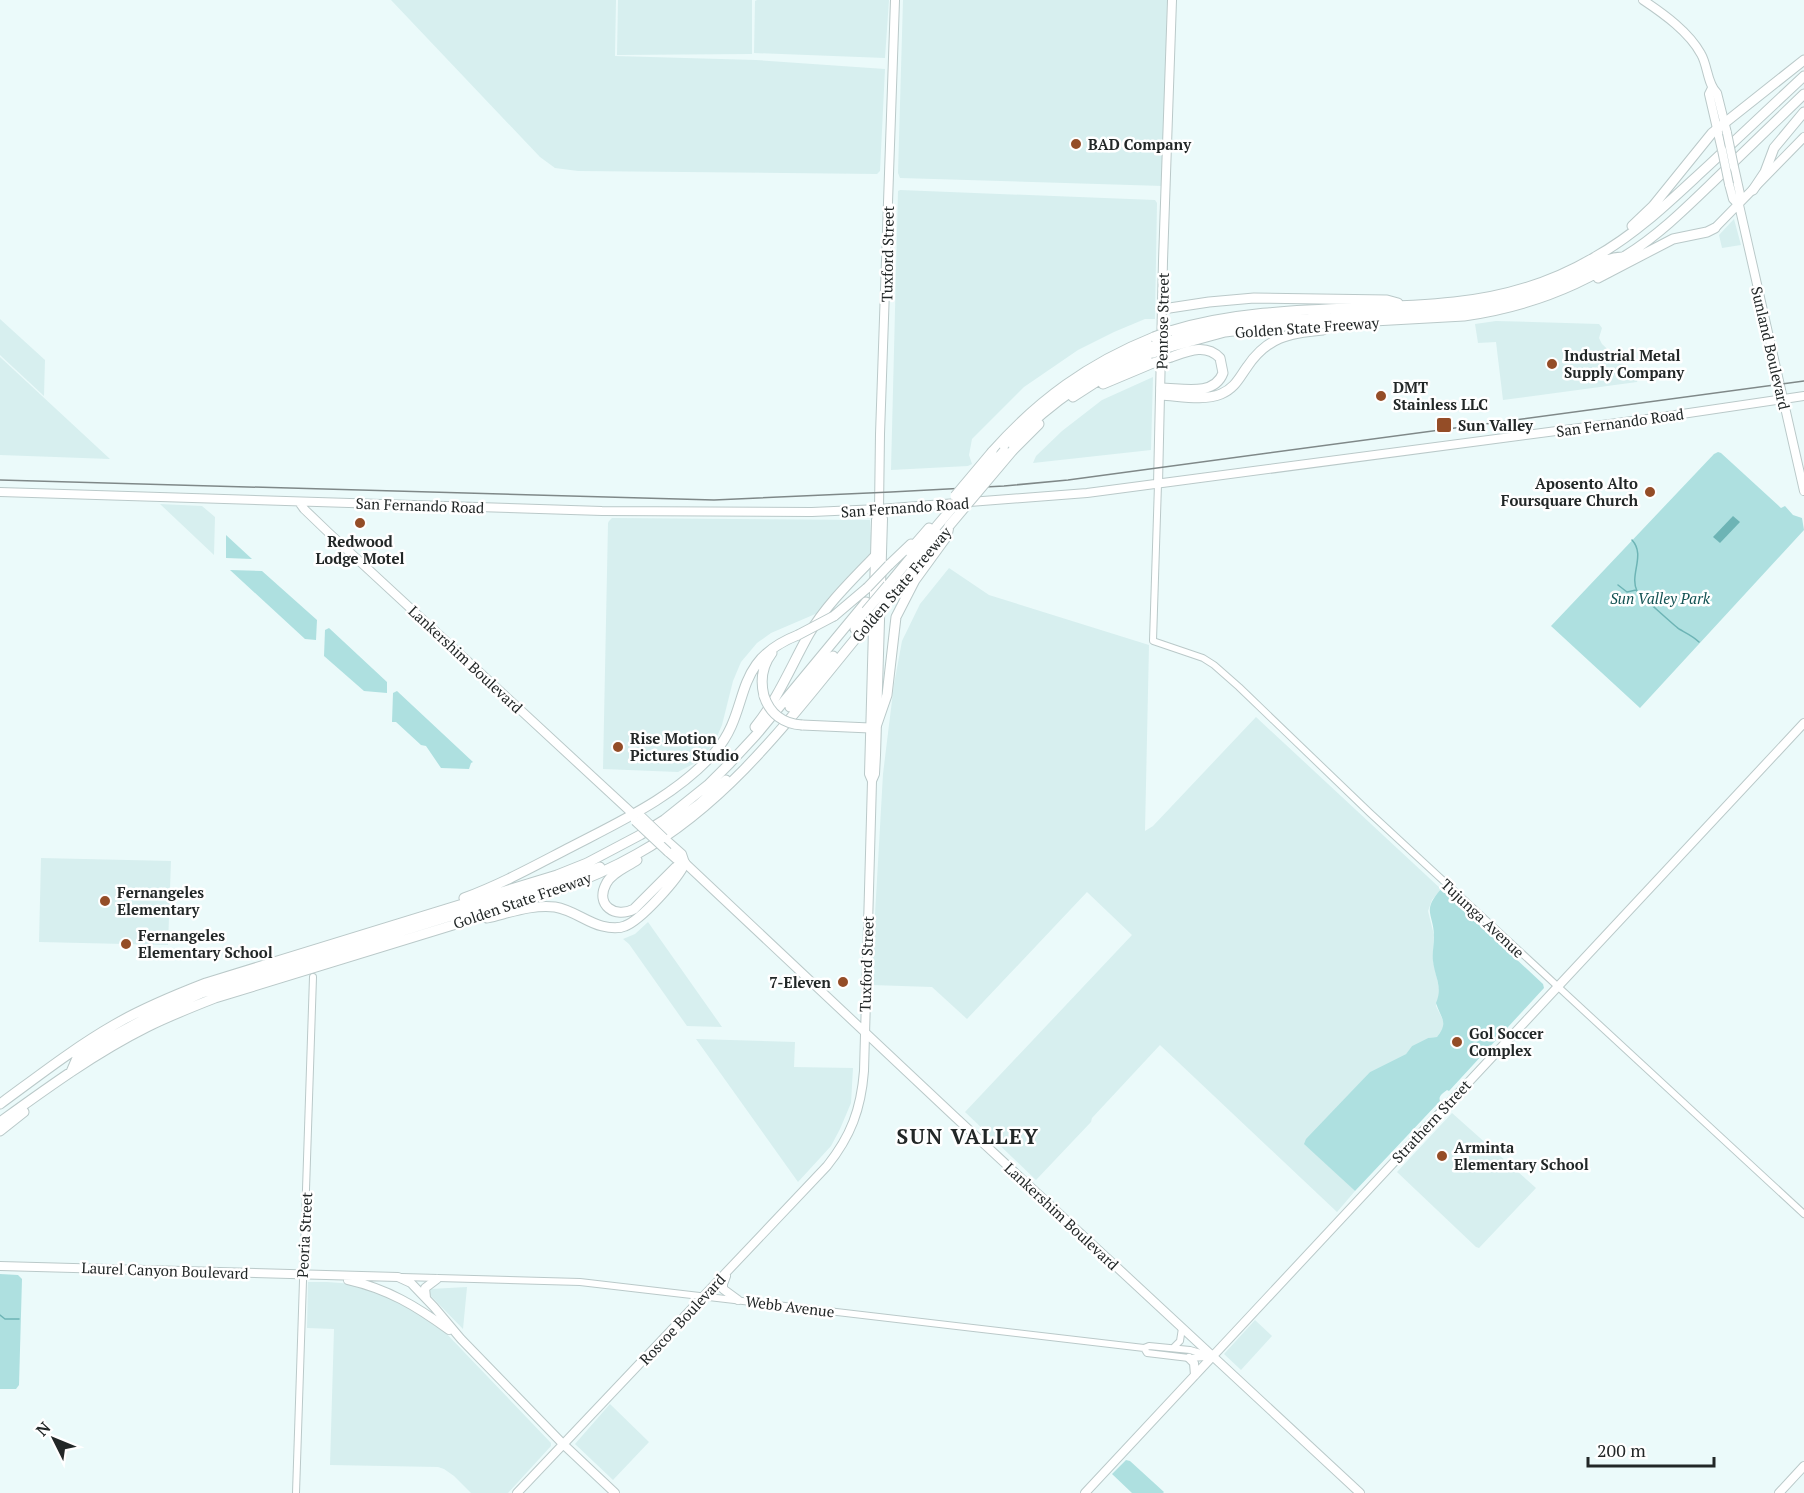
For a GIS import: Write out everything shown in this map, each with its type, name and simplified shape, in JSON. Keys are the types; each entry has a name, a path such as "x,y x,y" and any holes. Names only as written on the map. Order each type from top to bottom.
{"highway":[{"path":"1170,342 1203,327 1248,320 1425,310 1486,302 1517,295 1581,270 1653,206 1720,126 1804,60"},
{"name":"Golden State Freeway","path":"0,1104 114,1024 174,996 217,980 547,878 587,863 640,835 686,803 730,764 888,588 1002,451 1021,420 1054,393 1101,362 1170,342 1221,318 1261,313 1456,302 1497,295 1561,274 1592,259 1659,212 1804,76"},
{"path":"1758,120 1770,116 1804,84"},
{"name":"Golden State Freeway","path":"0,1122 71,1072 146,1027 215,998 453,925 591,877 660,840 716,798 752,762 866,614 1002,451 1080,392 1153,348 1170,342 1267,327 1484,314 1570,286 1625,257 1679,214 1804,94"},
{"path":"1753,190 1765,172 1774,148 1804,112"},
{"path":"1570,286 1594,280 1673,239 1707,232 1715,228"},
{"path":"1170,342 1196,332 1255,322 1450,311 1478,307 1549,288 1612,257 1625,257"},
{"path":"1163,309 1254,298 1387,300 1407,305"},
{"path":"1161,392 1201,397 1219,395 1234,386 1257,354 1286,335 1360,327 1391,321"},
{"path":"1161,392 1206,389 1216,384 1223,373 1220,358 1209,350 1193,350 1170,342"},
{"path":"935,529 947,536 915,580 896,617 887,695 873,726 802,726 778,717 769,708 761,679 768,657 777,647 834,616 867,588 889,565 935,529"},
{"path":"888,588 935,529"},
{"path":"686,803 758,723 784,684 809,634 835,599 875,556"},
{"path":"50,1067 63,1064 165,1005 205,989 556,881 617,855 672,820 725,777 866,614"},
{"path":"71,1072 77,1058 102,1042 150,1016 202,993 558,883 625,855 662,832 698,805 735,771 765,738 866,614"},
{"path":"440,911 457,900 524,872 637,818 714,753 731,725 746,681 760,659 775,645 798,635"},
{"path":"660,840 653,850 608,880 603,898 609,909 621,913 634,909 676,867 686,863"},
{"path":"453,925 546,907 571,912 603,926 620,928 643,914 681,873 686,863"},
{"path":"0,1131 49,1093 56,1082"}],"main road":[{"name":"Tuxford Street","path":"873,726 871,676 876,520 879,509 895,0"},
{"name":"Penrose Street","path":"1158,484 1173,0"},
{"name":"Sunland Boulevard","path":"1643,0 1659,10 1690,39 1701,54 1712,88 1709,94 1720,126 1719,140 1729,184 1733,199 1739,205"},
{"name":"Sunland Boulevard","path":"1720,126 1727,133 1740,194 1739,205 1804,491"},
{"path":"1715,228 1804,137"},
{"name":"San Fernando Road","path":"0,492 602,511 812,512 879,509 1030,498 1158,484 1804,396"},
{"name":"Lankershim Boulevard","path":"299,502 329,533 671,850 676,859 686,863 1360,1493"},
{"path":"328,502 320,507 317,513 329,533"},
{"name":"Tuxford Street","path":"844,1144 862,1096 864,1071 872,781 869,774 878,692 883,519 879,509"},
{"path":"871,676 875,679 875,689 878,692"},
{"name":"Strathern Street","path":"1085,1493 1804,723"},
{"name":"Roscoe Boulevard","path":"517,1493 828,1166 844,1144"},
{"name":"Laurel Canyon Boulevard","path":"0,1266 398,1277 411,1283 427,1298 459,1337 563,1444 615,1493"},
{"path":"729,1269 723,1287 726,1292 738,1300"},
{"name":"Laurel Canyon Boulevard","path":"330,1276 360,1282 399,1296 459,1337"},
{"path":"427,1298 425,1288 437,1279"},
{"path":"1189,1358 1194,1363 1195,1375"},
{"path":"1779,1493 1804,1466"}],"street":[{"name":"Penrose Street","path":"1153,641 1158,484"},
{"name":"Tujunga Avenue","path":"1153,641 1214,664 1327,773 1804,1214"},
{"name":"Peoria Street","path":"296,1493 313,977"},
{"name":"Webb Avenue","path":"398,1277 580,1282 1144,1348 1149,1346 1190,1350 1212,1357"},
{"path":"1172,1348 1180,1341 1182,1328"},
{"name":"Webb Avenue","path":"1144,1348 1147,1353 1189,1358 1212,1357"}],"shaded area":[{"path":"391,0 616,0 615,56 756,60 885,69 880,171 877,174 578,171 555,168 540,157"},
{"path":"618,0 752,0 752,54 617,55"},
{"path":"889,0 885,58 754,53 755,1"},
{"path":"903,0 1167,0 1163,186 900,178 898,173"},
{"path":"898,191 1155,200 1157,203 1155,319 1145,319 1078,350 1024,387 972,439 969,455 972,464 891,470"},
{"path":"1734,219 1741,245 1722,248 1719,235"},
{"path":"0,319 45,360 44,396 0,355"},
{"path":"1496,321 1599,324 1602,328 1599,338 1602,344 1638,378 1637,382 1503,400 1496,342 1478,343 1475,324"},
{"path":"0,357 110,459 0,455"},
{"path":"1153,377 1151,450 1033,463 1036,456 1062,431 1102,400"},
{"path":"160,504 202,506 215,517 214,555"},
{"path":"1733,516 1740,522 1720,543 1713,537"},
{"path":"612,518 870,520 872,553 820,612 771,633 757,643 741,662 716,739 695,763 678,772 603,769 608,523"},
{"path":"949,568 989,595 1149,645 1145,831 1153,826 1256,717 1441,889 1432,900 1428,911 1434,935 1433,960 1440,993 1436,1006 1444,1022 1443,1028 1437,1037 1428,1038 1412,1046 1406,1054 1370,1072 1305,1144 1355,1191 1337,1212 1160,1045 1036,1180 965,1112 1132,935 1087,892 967,1019 932,987 871,985 883,774 894,684 902,641 920,604"},
{"name":"Fernangeles Elementary","path":"41,858 171,861 168,945 39,942"},
{"path":"648,922 722,1027 687,1026 629,944 623,939 635,934"},
{"path":"696,1039 795,1042 794,1067 853,1068 851,1103 840,1129 831,1146 798,1182"},
{"path":"1452,1113 1536,1188 1479,1248 1397,1172"},
{"path":"308,1282 354,1284 385,1294 413,1308 442,1329 551,1443 551,1446 508,1493 471,1493 454,1476 438,1467 330,1465 334,1329 307,1328"},
{"path":"467,1287 463,1329 428,1291"},
{"path":"1255,1320 1272,1336 1241,1370 1224,1354"},
{"path":"610,1404 649,1442 613,1480 575,1444"}],"green space":[{"name":"Sun Valley Park","path":"1718,452 1781,508 1785,506 1793,515 1802,518 1804,530 1640,708 1551,626"},
{"path":"226,535 252,559 226,558"},
{"path":"230,570 262,571 317,620 316,640 305,639"},
{"path":"329,628 387,682 387,693 364,691 324,656 325,630"},
{"path":"397,691 473,762 469,769 441,768 426,746 421,745 396,722 392,722 393,693"},
{"name":"Gol Soccer Complex","path":"1441,889 1543,984 1544,988 1449,1091 1441,1095 1440,1101 1355,1191 1304,1144 1306,1139 1370,1072 1406,1054 1412,1046 1428,1038 1437,1037 1441,1032 1443,1024 1436,1003 1439,987 1433,961 1434,937 1430,908"},
{"path":"0,1274 18,1275 22,1279 19,1385 16,1389 0,1389"},
{"path":"1126,1460 1130,1461 1164,1492 1132,1493 1112,1474"}],"waterway":[{"path":"1632,540 1638,552 1635,578 1637,591 1679,629 1699,642"},
{"path":"1618,585 1627,592 1636,590"},
{"path":"0,1315 5,1319 19,1319"}],"railway":[{"path":"0,480 714,500 1004,486 1068,480 1804,381"}],"place":[{"name":"BAD Company","path":"1076,144"},
{"name":"Industrial Metal Supply Company","path":"1552,364"},
{"name":"DMT Stainless LLC","path":"1381,396"},
{"name":"Sun Valley","path":"1444,425"},
{"name":"Aposento Alto Foursquare Church","path":"1650,492"},
{"name":"Redwood Lodge Motel","path":"360,523"},
{"name":"Rise Motion Pictures Studio","path":"618,747"},
{"name":"Fernangeles Elementary","path":"105,901"},
{"name":"Fernangeles Elementary School","path":"126,944"},
{"name":"7-Eleven","path":"843,982"},
{"name":"Gol Soccer Complex","path":"1457,1042"},
{"name":"Arminta Elementary School","path":"1442,1156"}],"district":[{"name":"SUN VALLEY","path":"968,1136"}]}
